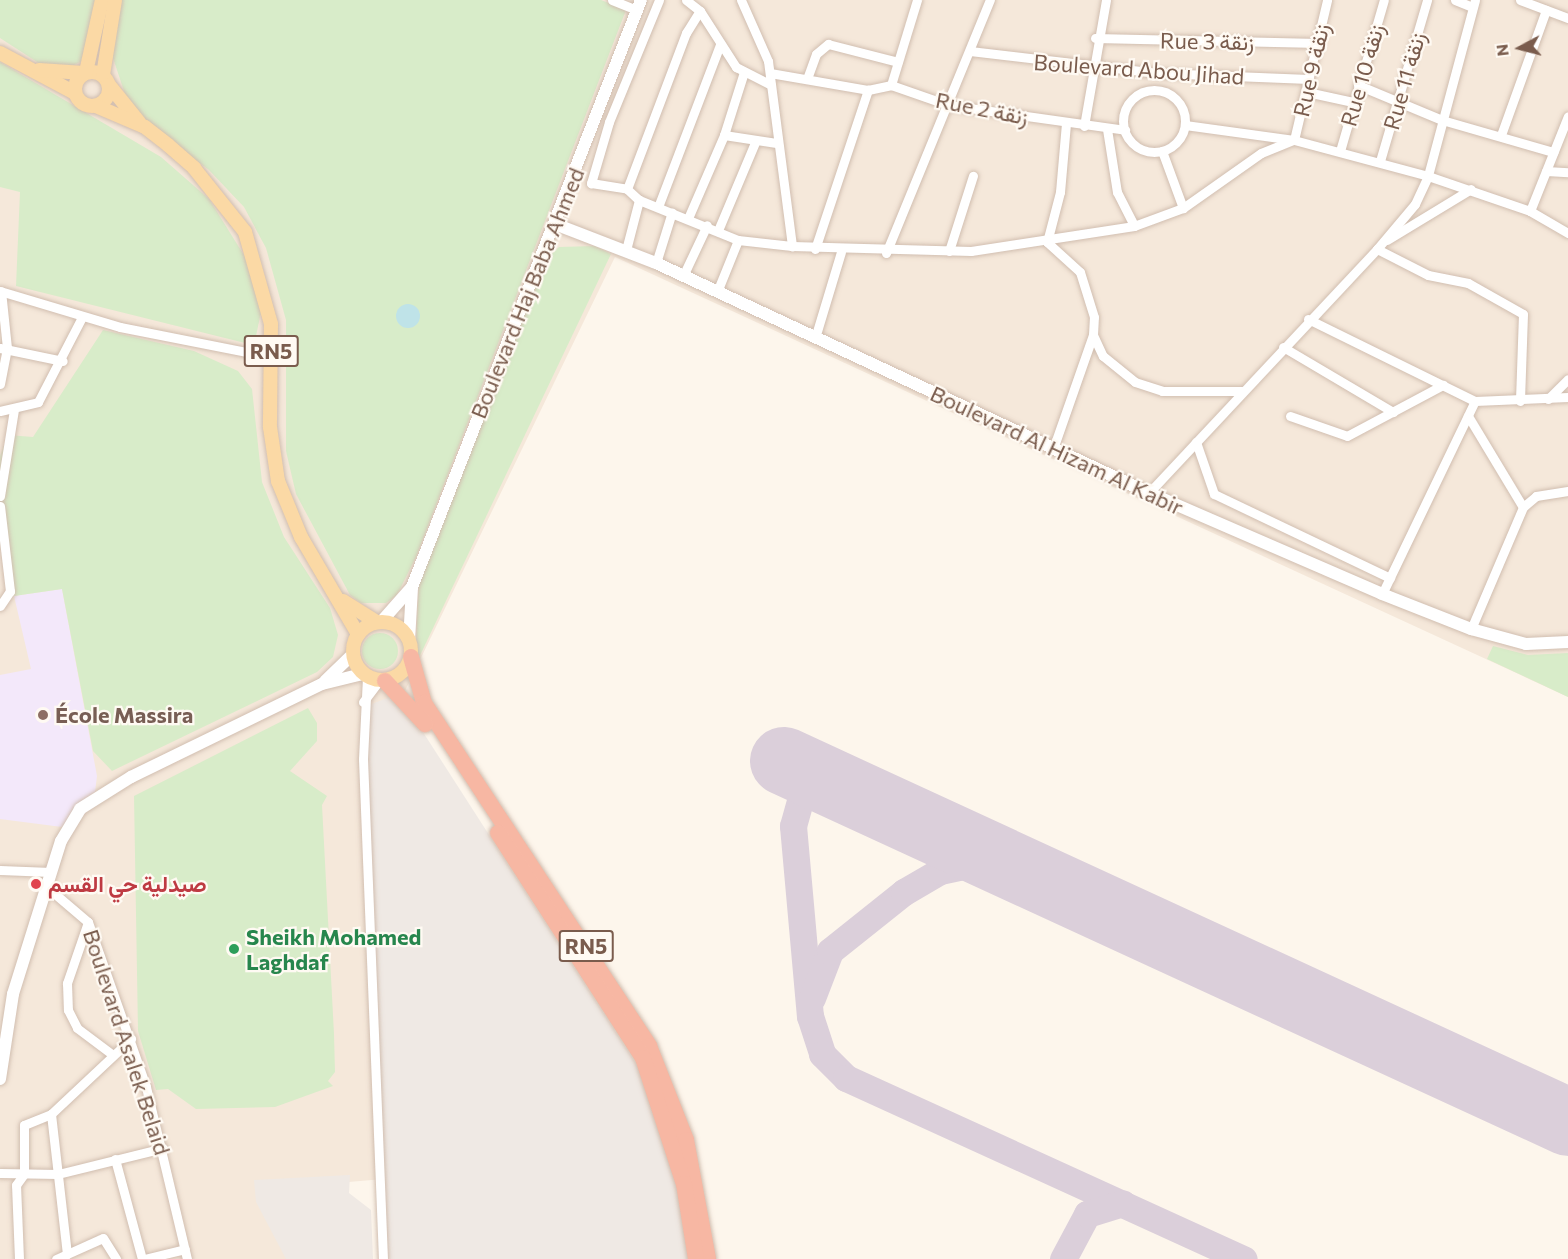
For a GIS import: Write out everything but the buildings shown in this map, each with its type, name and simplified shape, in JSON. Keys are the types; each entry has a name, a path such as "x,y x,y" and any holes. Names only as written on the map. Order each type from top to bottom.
{"highway":[{"name":"RN5","path":"410,649 424,704 649,1046 686,1140 708,1259"},
{"name":"RN5","path":"374,678 412,705 643,1058 684,1184 696,1259"}],"main road":[{"path":"0,53 75,93 85,73 102,0"},
{"path":"96,106 105,100 115,0"},
{"name":"Boulevard Haj Baba Ahmed","path":"412,587 639,5"},
{"path":"25,68 85,73 106,80"},
{"name":"RN5","path":"106,80 145,127 195,168 245,232 267,296 271,357 270,427 278,481 301,537 343,601 358,634"},
{"name":"RN5","path":"75,93 81,102 145,127"},
{"name":"Boulevard Al Hizam Al Kabir","path":"555,224 656,263 1149,493 1382,594 1471,629 1526,644 1568,642"},
{"path":"0,1079 5,1020 48,888 51,872 69,825 95,798 322,684 352,655 358,634 379,622 412,587"},
{"path":"322,684 402,673 410,649 412,587"},
{"name":"RN5","path":"343,601 379,622 398,627 410,649"},
{"name":"RN5","path":"352,655 374,678"}],"street":[{"path":"612,0 639,5"},
{"path":"659,0 591,175 597,188 627,189 639,200 719,228 738,240 841,252 886,253 949,251 1047,242 1134,226 1183,208 1261,153 1294,140"},
{"path":"686,0 700,11 720,45 744,72 771,85"},
{"path":"741,0 770,73 776,143 792,246"},
{"path":"770,73 808,76 868,90 891,84 917,0"},
{"path":"886,253 990,0"},
{"path":"1084,126 1095,38 1106,0"},
{"name":"Rue 9 زنقة","path":"1294,140 1319,43 1327,0"},
{"name":"Rue 10 زنقة","path":"1340,151 1384,0"},
{"name":"Rue 11 زنقة","path":"1380,161 1427,0"},
{"path":"1149,493 1379,246 1415,204 1428,176 1473,3 1455,0"},
{"path":"1520,0 1568,18"},
{"path":"1501,135 1546,10"},
{"path":"627,189 686,33 700,11"},
{"name":"Rue 3 زنقة","path":"1095,38 1319,43"},
{"path":"808,76 816,54 828,44 898,62"},
{"path":"658,207 720,45"},
{"name":"Boulevard Abou Jihad","path":"970,51 1158,73 1309,79"},
{"path":"688,216 724,135 744,72"},
{"path":"1158,73 1158,90"},
{"name":"Rue 2 زنقة","path":"891,84 948,105 1125,130"},
{"path":"1358,85 1399,99 1442,120 1501,135 1553,152"},
{"path":"815,249 868,90"},
{"path":"1158,90 1181,106 1185,125 1177,141 1162,151 1143,150 1125,130 1128,105 1141,93 1158,90"},
{"path":"1306,92 1353,102"},
{"path":"1530,211 1553,152 1564,136 1568,116"},
{"path":"1047,242 1059,192 1066,123"},
{"path":"1185,125 1294,140 1380,161 1471,189 1530,211 1568,233"},
{"path":"1107,129 1117,192 1134,226"},
{"path":"724,135 776,143"},
{"path":"719,228 756,140"},
{"path":"1162,151 1183,208"},
{"path":"1546,171 1568,172"},
{"path":"949,251 974,176"},
{"path":"1379,246 1471,189"},
{"path":"626,250 639,200"},
{"path":"656,263 672,212"},
{"path":"683,276 707,225"},
{"path":"717,292 738,240"},
{"path":"1047,242 1080,272 1091,297 1093,335 1053,449"},
{"path":"1379,246 1428,275 1468,283 1523,314 1520,401"},
{"path":"814,338 841,252"},
{"path":"0,384 3,348 1,291 82,317 271,357"},
{"path":"0,411 14,410 38,402 63,361 82,317"},
{"path":"1308,320 1475,402 1568,397"},
{"path":"1093,335 1103,356 1135,381 1162,391 1242,391"},
{"path":"1283,347 1393,412"},
{"path":"3,348 63,361"},
{"path":"1548,399 1568,379"},
{"path":"1290,416 1338,437 1393,412 1443,385"},
{"path":"1382,594 1475,402"},
{"path":"0,496 14,410"},
{"path":"1468,416 1523,507"},
{"path":"1196,442 1214,494 1390,578"},
{"path":"1471,629 1523,507 1536,496 1568,491"},
{"path":"0,506 10,591 0,606"},
{"path":"374,678 362,704 383,1259"},
{"path":"0,870 51,872"},
{"name":"Boulevard Asalek Belaid","path":"48,888 88,922 131,1039 163,1148 186,1254"},
{"path":"88,922 67,983 68,1010 77,1028 112,1055"},
{"path":"19,1259 16,1185 24,1174 24,1125 51,1114 131,1039"},
{"path":"51,1114 67,1254"},
{"path":"0,1173 58,1174 163,1148"},
{"path":"115,1159 143,1259 186,1254"},
{"path":"56,1259 103,1238 116,1259"}],"shaded area":[{"path":"0,0 1568,0 1568,697 615,257 372,759 395,1178 337,1183 338,1259 0,1259"},
{"name":"École Massira","path":"62,589 97,776 95,792 79,803 62,827 0,819 0,675 31,669 14,596"},
{"path":"390,697 403,701 644,1076 680,1186 689,1259 386,1259 366,714 369,705"},
{"path":"350,1175 349,1193 371,1210 373,1259 286,1259 256,1202 254,1180"}],"green space":[{"path":"0,0 99,0 82,61 64,70 48,69 0,38"},
{"path":"122,0 601,0 626,10 416,557 397,595 386,603 361,603 350,595 296,494 286,451 286,320 266,248 244,207 209,170 138,116 126,97 112,55"},
{"path":"0,62 161,157 209,199 252,268 261,312 256,336 245,343 16,286 20,192 0,187"},
{"path":"595,246 611,254 415,666 419,578 545,260 559,247"},
{"path":"103,330 194,351 238,371 252,389 262,482 284,537 330,608 338,635 333,657 317,672 112,771 93,751 62,589 14,596 0,524 0,456 8,435 33,437"},
{"path":"380,633 393,638 398,651 393,664 380,669 367,664 362,651 367,638"},
{"path":"1493,646 1528,655 1568,653 1568,697 1487,659"},
{"name":"Sheikh Mohamed Laghdaf","path":"308,708 317,723 317,741 290,771 327,796 322,805 335,1072 328,1081 333,1086 275,1107 196,1109 168,1089 156,1090 138,1031 134,796"}],"water":[{"path":"408,304 416,308 420,316 416,324 408,328 400,324 396,316 400,308"}],"taxiway":[{"path":"808,772 793,826 810,1016 822,1054 846,1078 1244,1259"},
{"path":"812,998 830,951 904,892 940,871 969,865 989,862 1023,871"},
{"path":"1063,1259 1087,1214 1122,1203"}],"runway":[{"path":"784,761 1568,1122"}],"place":[{"name":"École Massira","path":"43,715"},
{"name":"صيدلية حي القسم","path":"36,884"},
{"name":"Sheikh Mohamed Laghdaf","path":"234,949"}]}
